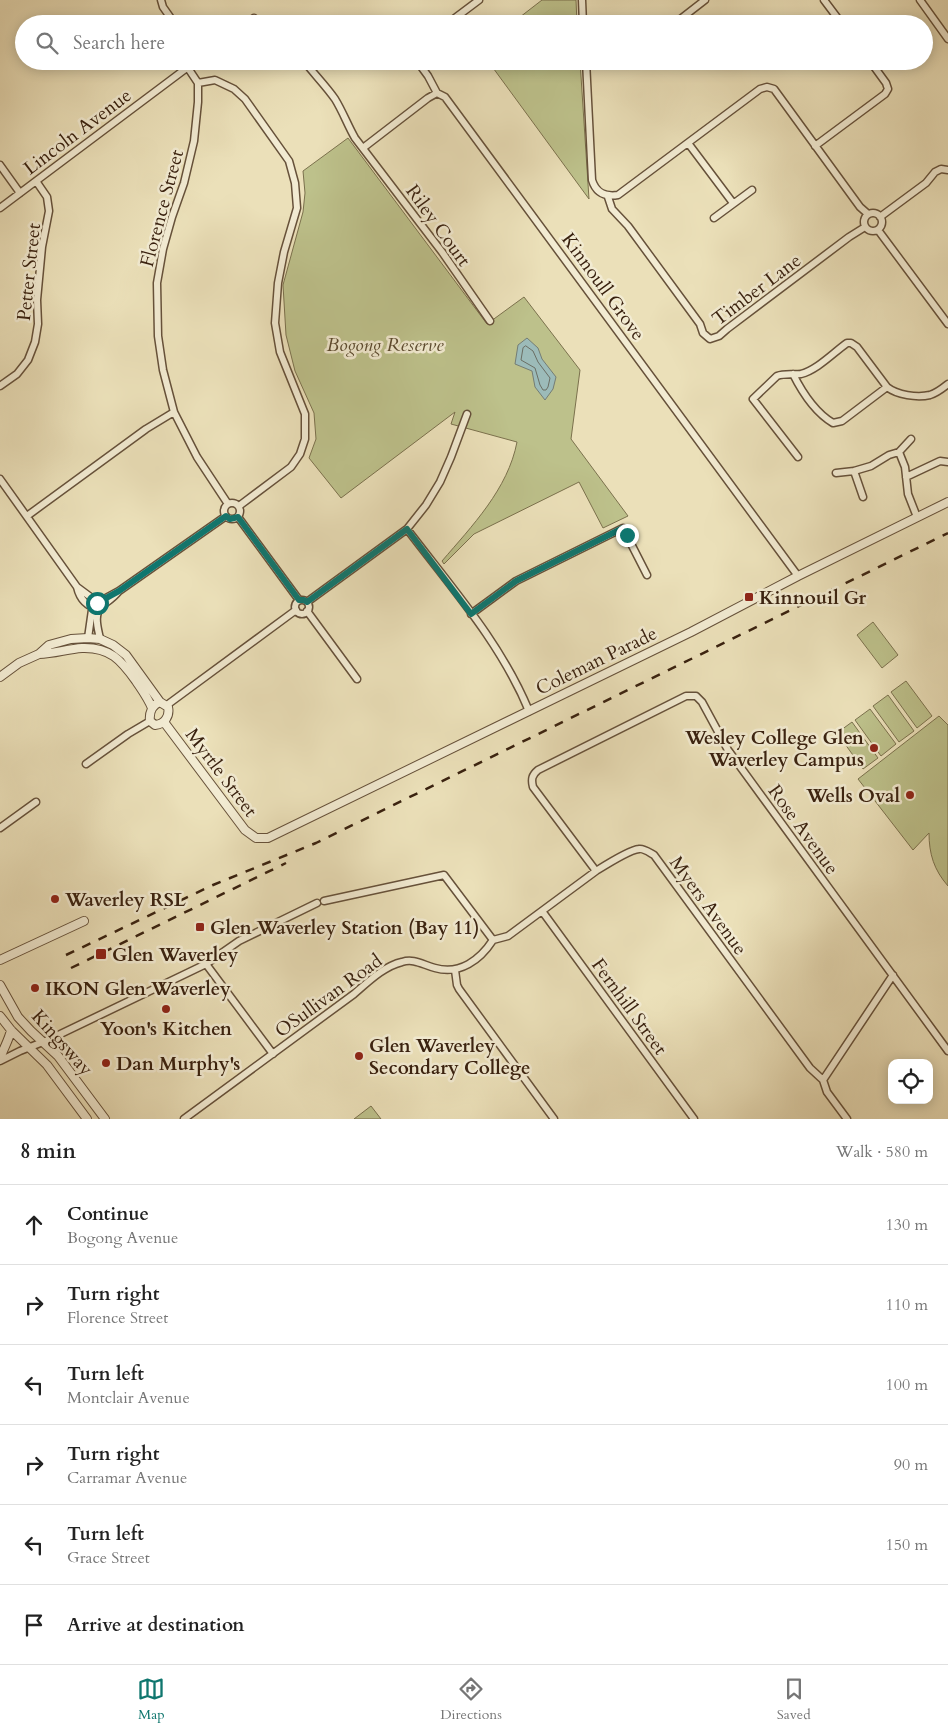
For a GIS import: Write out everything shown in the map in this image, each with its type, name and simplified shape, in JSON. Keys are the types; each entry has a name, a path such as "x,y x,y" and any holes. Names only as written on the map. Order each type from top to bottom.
{"street":[{"path":"161,0 169,15"},
{"path":"459,15 479,0"},
{"path":"582,0 583,15"},
{"path":"685,15 704,0"},
{"path":"824,0 835,15"},
{"path":"920,0 931,15"},
{"path":"933,18 948,38"},
{"name":"Lincoln Avenue","path":"0,208 185,70"},
{"path":"189,70 198,83 215,80 234,89 245,99 289,161 296,183 297,208 284,252 278,283 275,323 280,352 305,414 305,439 300,454 292,468 239,506"},
{"name":"Riley Court","path":"311,70 334,98 346,118 349,128 363,148 442,252 490,321"},
{"name":"Kinnoull Grove","path":"424,70 437,93 445,97 451,104 798,576"},
{"path":"586,70 592,180 598,191 608,197 618,195 760,89 767,87 774,89 860,207 868,214"},
{"path":"816,146 885,94 888,89 876,70"},
{"name":"Florence Street","path":"198,83 194,141 184,182 163,249 157,283 158,336 163,370 174,412 197,457 228,504"},
{"path":"363,148 437,93"},
{"path":"688,143 733,204"},
{"path":"0,166 20,192"},
{"path":"880,216 926,183 935,172 941,169 948,170"},
{"name":"Petter Street","path":"0,386 17,374 28,360 35,342 38,324 37,300 42,247 49,211 47,197 36,181"},
{"path":"714,218 752,190"},
{"name":"Timber Lane","path":"608,197 612,209 628,226 700,324 703,334 710,339 719,336 865,227"},
{"path":"874,213 880,216 882,223 878,230 872,231 865,227 863,221 868,214 874,213"},
{"path":"878,230 948,324"},
{"path":"798,457 753,398 781,374 800,374 812,369 847,343 852,343 857,347 886,387 898,393 931,394 948,384"},
{"path":"793,374 798,384 823,418 833,424 842,421 886,387"},
{"path":"26,516 146,429 174,412"},
{"path":"307,602 407,529 426,505 440,482 467,414"},
{"path":"836,473 854,471 871,466 889,455 899,452 911,439"},
{"path":"899,452 905,468 908,494 917,516"},
{"path":"906,477 940,461 948,462"},
{"path":"854,471 863,497"},
{"path":"0,479 77,587 98,607"},
{"name":"Coleman Parade","path":"256,838 268,838 276,835 691,632 798,576 948,502"},
{"path":"238,517 230,519 226,516 224,510 228,504 234,503 239,506"},
{"path":"238,517 240,512 239,506"},
{"path":"88,638 98,607 112,599 119,591 226,516"},
{"path":"238,517 299,600 307,602"},
{"path":"471,614 516,581 623,528 647,575"},
{"path":"407,529 501,656 529,711"},
{"path":"296,610 295,606 299,600"},
{"path":"296,610 303,614 309,607 307,602"},
{"path":"98,607 97,620 100,639"},
{"path":"152,708 163,704 296,610"},
{"path":"307,611 356,679"},
{"path":"0,677 19,663 39,654 49,645 71,640 100,639 113,645 126,655 169,713 164,722 157,725 152,724 150,721"},
{"path":"39,654 51,654 80,648 100,650 118,659 146,695 152,708 150,721"},
{"name":"Rose Avenue","path":"596,872 533,787 531,780 533,775 538,770 686,696 696,696 702,702 728,750 948,1051"},
{"path":"86,764 150,721"},
{"name":"Myrtle Street","path":"164,722 245,830 256,838"},
{"path":"0,828 36,802"},
{"name":"Myers Avenue","path":"596,872 609,862 639,849 646,850 654,855 810,1068 823,1080 827,1092 847,1119"},
{"path":"554,1119 456,985 455,970 467,966 485,952 493,940 508,936 596,872"},
{"path":"0,1060 44,1042 206,964 239,941 320,902 444,875 493,940"},
{"name":"Fernhill Street","path":"542,911 694,1119"},
{"path":"0,960 84,921"},
{"name":"OSullivan Road","path":"184,1119 376,976 395,964 409,960 444,970 455,970"},
{"path":"206,964 273,1054"},
{"path":"823,1080 892,976"},
{"name":"Kingsway","path":"0,985 21,1021 60,1058 105,1119"},
{"name":"Kingsway","path":"0,1016 11,1030 54,1073 88,1119"},
{"path":"0,1060 11,1030"}],"green space":[{"path":"542,0 576,0 577,15 523,15"},
{"path":"495,70 581,70 589,199"},
{"name":"Bogong Reserve","path":"348,138 487,324 524,297 580,370 571,439 628,516 603,528 579,482 474,534 444,564 442,561 477,520 506,476 517,442 451,424 455,412 341,498 309,458 316,439 314,413 295,371 286,335 283,285 303,212 305,193 303,171"},
{"path":"873,622 898,655 882,668 857,635"},
{"path":"906,681 932,716 917,728 891,692"},
{"path":"888,695 914,731 899,742 873,706"},
{"path":"870,709 896,744 881,756 855,720"},
{"name":"Wells Oval","path":"939,716 948,725 948,886 939,874 933,861 929,833 913,850 858,779"},
{"path":"852,722 878,758 863,769 837,733"},
{"path":"371,1106 381,1119 354,1119"}],"water":[{"path":"527,338 538,348 542,359 556,377 553,389 545,400 535,387 532,371 515,364 518,345"}],"railway":[{"path":"66,955 213,885 316,843 948,533"},
{"path":"71,968 286,863"}],"place":[{"name":"Kinnouil Gr","path":"749,597"},
{"name":"Wesley College Glen Waverley Campus","path":"874,748"},
{"name":"Wells Oval","path":"910,795"},
{"name":"Waverley RSL","path":"55,899"},
{"name":"Glen Waverley Station (Bay 11)","path":"200,927"},
{"name":"Glen Waverley","path":"101,954"},
{"name":"IKON Glen Waverley","path":"35,988"},
{"name":"Yoon's Kitchen","path":"166,1009"},
{"name":"Glen Waverley Secondary College","path":"359,1056"},
{"name":"Dan Murphy's","path":"106,1063"}],"route":[{"path":"97,603 119,591 226,516 230,519 238,517 299,600 307,602 407,529 471,614 516,581 623,528 627,535"}]}
